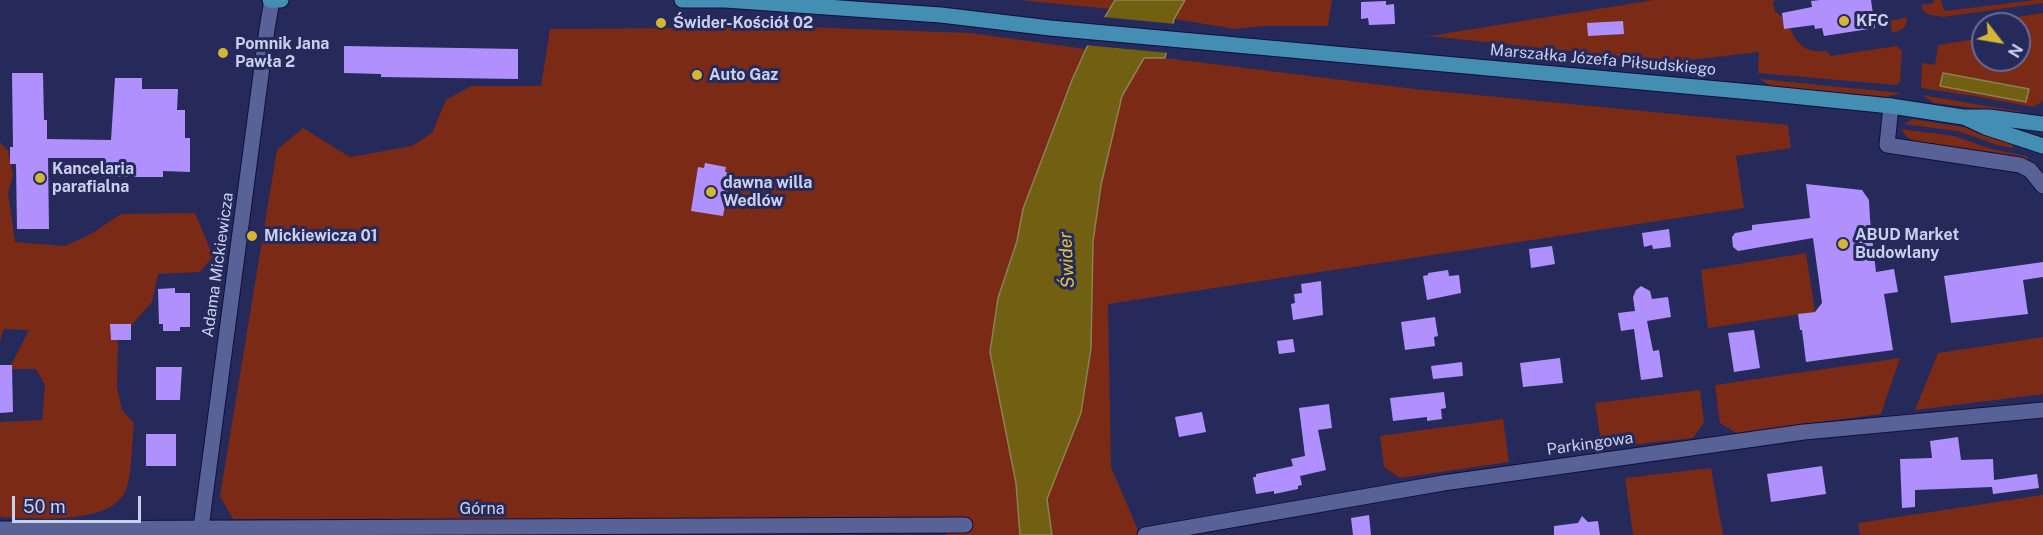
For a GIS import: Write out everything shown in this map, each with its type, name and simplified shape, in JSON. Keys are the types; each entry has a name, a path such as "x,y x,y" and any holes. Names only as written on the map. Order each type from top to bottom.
{"main road":[{"path":"272,0 281,0"},
{"name":"Marszałka Józefa Piłsudskiego","path":"682,0 725,0 941,15 1050,28 1654,82 2043,124"},
{"name":"Marszałka Józefa Piłsudskiego","path":"1963,117 1985,127 2043,146"}],"street":[{"name":"Adama Mickiewicza","path":"200,532 272,0"},
{"path":"1891,106 1887,145 2020,165 2030,170 2043,186"},
{"name":"Parkingowa","path":"1145,535 1443,483 1782,435 2043,410"},
{"name":"Górna","path":"0,529 200,532 965,525"}],"shaded area":[{"path":"1018,0 1115,0 1111,9"},
{"path":"1185,0 1332,0 1328,26 1262,26 1235,29 1174,19"},
{"path":"1654,0 1775,0 1773,3 1775,11 1782,17 1784,29 1790,28 1800,44 1814,51 1827,51 1830,56 1897,46 1902,51 1900,81 1896,85 1758,73 1759,52 1672,62 1429,36"},
{"path":"1934,0 1941,0 1944,11 2043,0 2043,3 1943,17 1929,14 1921,5 1934,3"},
{"path":"2043,13 2043,101 2033,107 1921,88 1922,63 1935,65 1938,45 1971,40 1971,72 2031,72 2031,15"},
{"path":"1907,17 1903,28 1892,32 1890,21"},
{"path":"803,27 970,33 1086,49 1023,209 1017,241 998,298 990,352 1016,483 1020,535 947,535 946,519 233,519 220,496 277,150 303,128 350,157 412,146 432,133 446,100 471,86 541,86 550,29"},
{"path":"1144,58 1165,58 1415,89 1788,125 1791,148 1736,156 1744,208 1108,304 1111,467 1140,535 1052,535 1047,499 1081,413 1093,242 1101,185 1122,96"},
{"path":"1760,79 1901,93 1887,97 1771,86"},
{"path":"1922,95 2022,112 2022,114 1934,103"},
{"path":"1913,119 1968,128 2016,143 2011,148 1958,131 1904,124"},
{"path":"1901,129 1954,136 1991,149 2026,156 2029,160 1912,140"},
{"path":"0,142 8,151 13,175 8,193 15,242 65,246 91,234 121,214 195,213 213,256 200,272 158,274 152,302 118,340 117,387 122,410 134,423 130,472 127,487 119,500 107,509 90,514 51,518 0,517 0,422 42,420 45,385 36,369 9,369 29,330 4,329 0,341"},
{"path":"1806,253 1815,312 1708,328 1701,270"},
{"path":"2043,337 2043,394 1915,410 1938,353"},
{"path":"1900,358 1881,414 1736,433 1720,423 1715,385"},
{"path":"1700,390 1704,422 1693,438 1602,448 1595,403"},
{"path":"1503,419 1509,462 1400,478 1384,467 1380,436"},
{"path":"1711,468 1723,535 1633,535 1625,478"},
{"path":"2043,495 2043,535 1860,535 1858,523"}],"water":[{"name":"Świder","path":"1115,0 1185,0 1174,19 1165,58 1144,58 1122,96 1101,185 1093,242 1091,348 1081,413 1047,499 1052,535 1020,535 1016,483 990,352 998,298 1017,241 1023,209 1072,80 1086,49"},
{"path":"1943,73 2029,89 2026,102 1940,86"}],"pier":[{"path":"1103,17 1176,24 1169,53 1085,45"}],"building":[{"name":"KFC","path":"1871,0 1875,28 1824,36 1822,28 1815,29 1814,25 1784,29 1782,13 1812,7 1811,1"},
{"path":"1386,1 1386,5 1394,4 1395,24 1369,25 1368,18 1361,19 1361,2"},
{"path":"1623,21 1624,34 1588,36 1587,23"},
{"path":"344,46 518,49 518,79 381,77 381,74 344,73"},
{"path":"12,73 43,73 44,120 47,120 47,139 111,140 115,78 142,78 142,89 178,89 177,110 185,110 185,138 190,138 190,172 163,171 163,177 102,177 102,158 48,158 49,229 17,229 16,164 10,164 10,147 13,147"},
{"name":"dawna willa Wedlów","path":"705,163 726,167 725,172 731,173 723,216 691,211 698,167 704,168"},
{"path":"1806,184 1862,190 1869,200 1876,272 1894,269 1898,292 1884,294 1893,350 1806,362 1798,314 1815,312 1822,303 1813,238 1738,251 1733,247 1732,237 1735,233 1752,230 1752,225 1810,218"},
{"path":"1669,229 1671,247 1653,249 1652,245 1644,247 1642,233"},
{"path":"1552,246 1555,264 1531,268 1529,249"},
{"path":"2043,262 2043,277 2023,280 2028,314 1951,323 1944,276"},
{"path":"1448,270 1449,276 1459,275 1461,293 1427,300 1423,276"},
{"path":"1321,281 1323,315 1293,320 1291,304 1295,303 1294,294 1302,293 1301,284"},
{"path":"1641,286 1650,291 1652,299 1668,297 1671,317 1647,321 1653,351 1659,350 1663,377 1641,380 1634,329 1621,331 1618,313 1635,311 1633,297"},
{"path":"175,288 175,293 190,293 190,327 180,327 180,331 163,331 163,324 159,324 158,289"},
{"path":"1435,317 1438,336 1434,337 1435,346 1405,350 1401,322"},
{"path":"110,324 131,324 131,340 111,340"},
{"path":"1754,330 1760,368 1734,372 1728,333"},
{"path":"1293,339 1295,352 1279,354 1277,341"},
{"path":"1560,358 1563,383 1523,387 1520,363"},
{"path":"1462,362 1463,376 1433,379 1431,366"},
{"path":"0,365 12,365 13,412 0,413"},
{"path":"156,367 182,367 180,400 156,400"},
{"path":"1444,392 1446,408 1441,409 1442,419 1427,421 1427,417 1393,421 1390,398"},
{"path":"1329,404 1332,428 1318,430 1326,470 1300,476 1302,485 1298,486 1298,489 1274,494 1274,491 1256,494 1253,477 1256,477 1256,474 1293,466 1291,459 1305,456 1299,408"},
{"path":"1202,412 1206,432 1179,437 1175,417"},
{"path":"146,434 176,434 176,466 146,466"},
{"path":"1958,437 1961,460 1993,459 1994,480 2037,474 2039,488 1993,494 1992,487 1915,490 1915,507 1902,508 1900,459 1932,458 1930,441"},
{"path":"1822,466 1826,494 1771,502 1767,474"},
{"path":"1369,515 1371,535 1353,535 1351,518"},
{"path":"1582,516 1588,522 1598,521 1600,535 1554,535 1554,526 1578,523"}],"place":[{"name":"KFC","path":"1844,21"},
{"name":"Świder-Kościół 02","path":"661,23"},
{"name":"Pomnik Jana Pawła 2","path":"223,53"},
{"name":"Auto Gaz","path":"697,75"},
{"name":"Kancelaria parafialna","path":"40,178"},
{"name":"dawna willa Wedlów","path":"711,192"},
{"name":"Mickiewicza 01","path":"252,236"},
{"name":"ABUD Market Budowlany","path":"1843,244"}]}
